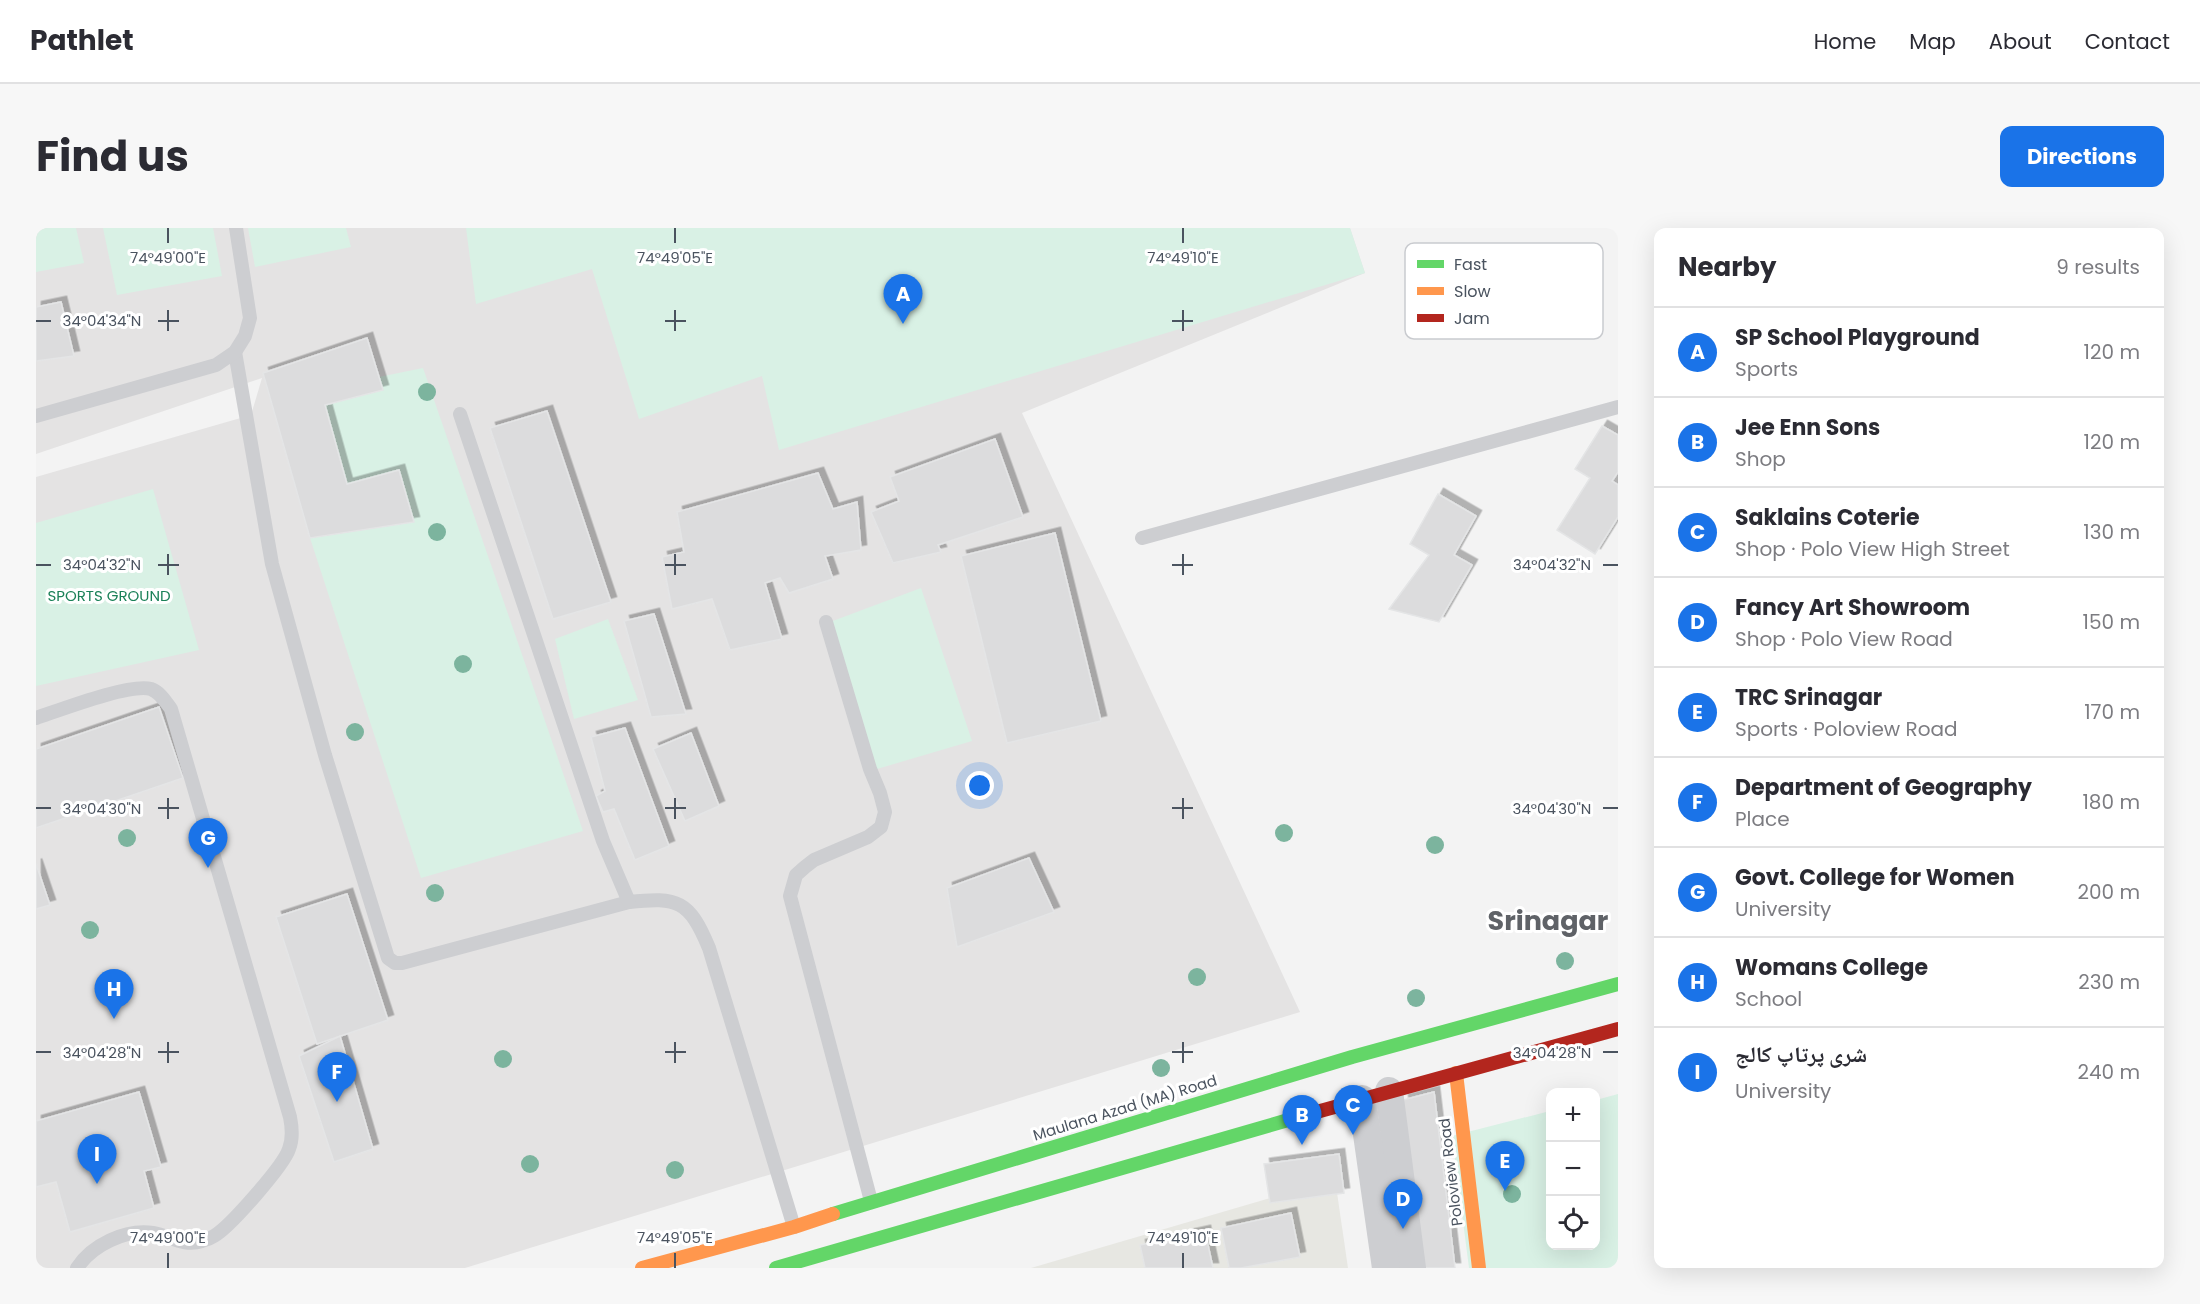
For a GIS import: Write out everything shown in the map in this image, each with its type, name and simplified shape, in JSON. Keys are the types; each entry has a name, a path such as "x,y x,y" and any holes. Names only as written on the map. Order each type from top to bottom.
{"main road":[{"name":"Maulana Azad (MA) Road","path":"642,1268 794,1227 871,1201 1352,1057 1618,984"},
{"path":"776,1268 1389,1091 1618,1029"},
{"name":"Poloview Road","path":"1456,1073 1479,1268"}],"street":[{"path":"1389,1091 1412,1268"},
{"path":"1362,1099 1386,1268"}],"lane":[{"path":"36,416 216,365 236,352 245,336 250,318 236,228"},
{"path":"236,352 272,564 325,755 388,958 395,963 402,963 628,902 659,899 680,904 695,920 709,948 794,1227"},
{"path":"1142,538 1618,407"},
{"path":"460,414 603,841 628,902"},
{"path":"826,622 885,812 881,827 868,837 814,860 805,867 796,875 790,896 871,1201"},
{"path":"36,717 142,688 154,690 163,697 171,709 283,1094 292,1133 289,1149 282,1163 215,1236 203,1241 185,1243 154,1233 136,1232 98,1248 77,1268"}],"shaded area":[{"path":"36,228 1350,228 1365,273 1022,413 1300,1012 465,1268 36,1268 36,477 251,415 262,378 36,454"},
{"path":"1335,1179 1348,1268 1031,1268"}],"green space":[{"path":"36,228 76,228 84,263 36,272"},
{"path":"103,228 213,228 222,276 117,295"},
{"path":"248,228 346,228 351,247 255,267"},
{"path":"466,228 1350,228 1365,273 779,450 762,376 639,419 592,269 476,304"},
{"path":"423,368 583,831 421,878 310,538 414,522 399,471 347,484 325,405 382,390 379,377"},
{"name":"SPORTS GROUND","path":"153,489 199,650 36,686 36,523"},
{"path":"921,588 972,741 877,769 830,622"},
{"path":"608,619 638,700 574,719 555,639"},
{"path":"1618,1094 1618,1268 1469,1268 1452,1136 1546,1112 1546,1250 1600,1250 1600,1099"}],"building":[{"path":"61,302 74,356 36,361 36,307"},
{"path":"367,338 383,390 325,405 347,484 399,470 414,522 310,538 263,373"},
{"path":"547,411 611,602 553,619 490,428"},
{"path":"1602,426 1618,435 1618,472 1612,481 1618,485 1618,517 1595,554 1557,530 1590,478 1575,469"},
{"path":"995,439 1023,517 938,545 941,552 893,563 871,512 899,501 890,477"},
{"path":"818,473 833,509 857,502 861,550 825,556 833,579 789,593 780,578 765,583 782,639 730,650 712,599 672,609 662,557 684,552 677,512"},
{"path":"1438,494 1476,516 1454,555 1472,565 1439,622 1389,609 1429,555 1410,544"},
{"path":"1055,533 1101,721 1007,743 961,556"},
{"path":"654,614 686,714 651,717 624,621"},
{"path":"159,707 183,778 36,828 36,749"},
{"path":"625,728 669,846 635,860 614,809 603,812 596,796 605,791 591,737"},
{"path":"691,733 719,806 685,821 653,749"},
{"path":"1029,858 1054,912 957,947 947,888"},
{"path":"36,864 50,905 36,909"},
{"path":"347,894 388,1020 317,1044 276,917"},
{"path":"340,1036 373,1149 334,1162 299,1056"},
{"path":"139,1092 161,1167 144,1171 154,1208 70,1232 56,1182 36,1187 36,1121"},
{"path":"1434,1092 1455,1268 1422,1268 1403,1100"},
{"path":"1339,1154 1344,1193 1270,1203 1264,1164"},
{"path":"1291,1213 1300,1257 1241,1268 1229,1268 1221,1228"},
{"path":"1205,1231 1213,1268 1145,1268 1140,1245"}],"traffic: fast":[{"path":"833,1214 1352,1057 1618,984"},
{"path":"776,1268 1302,1116"}],"traffic: slow":[{"path":"1456,1073 1479,1268"},
{"path":"642,1268 794,1227 833,1214"}],"traffic: jam":[{"path":"1302,1116 1618,1029"}],"place":[{"name":"SP School Playground","path":"903,324"},
{"name":"Govt. College for Women","path":"208,868"},
{"name":"Womans College","path":"114,1019"},
{"name":"Department of Geography","path":"337,1102"},
{"name":"Saklains Coterie","path":"1353,1135"},
{"name":"Jee Enn Sons","path":"1302,1145"},
{"name":"شری پرتاپ کالج","path":"97,1184"},
{"name":"TRC Srinagar","path":"1505,1191"},
{"name":"Fancy Art Showroom","path":"1403,1229"}],"district":[{"name":"Srinagar","path":"1548,921"}]}
